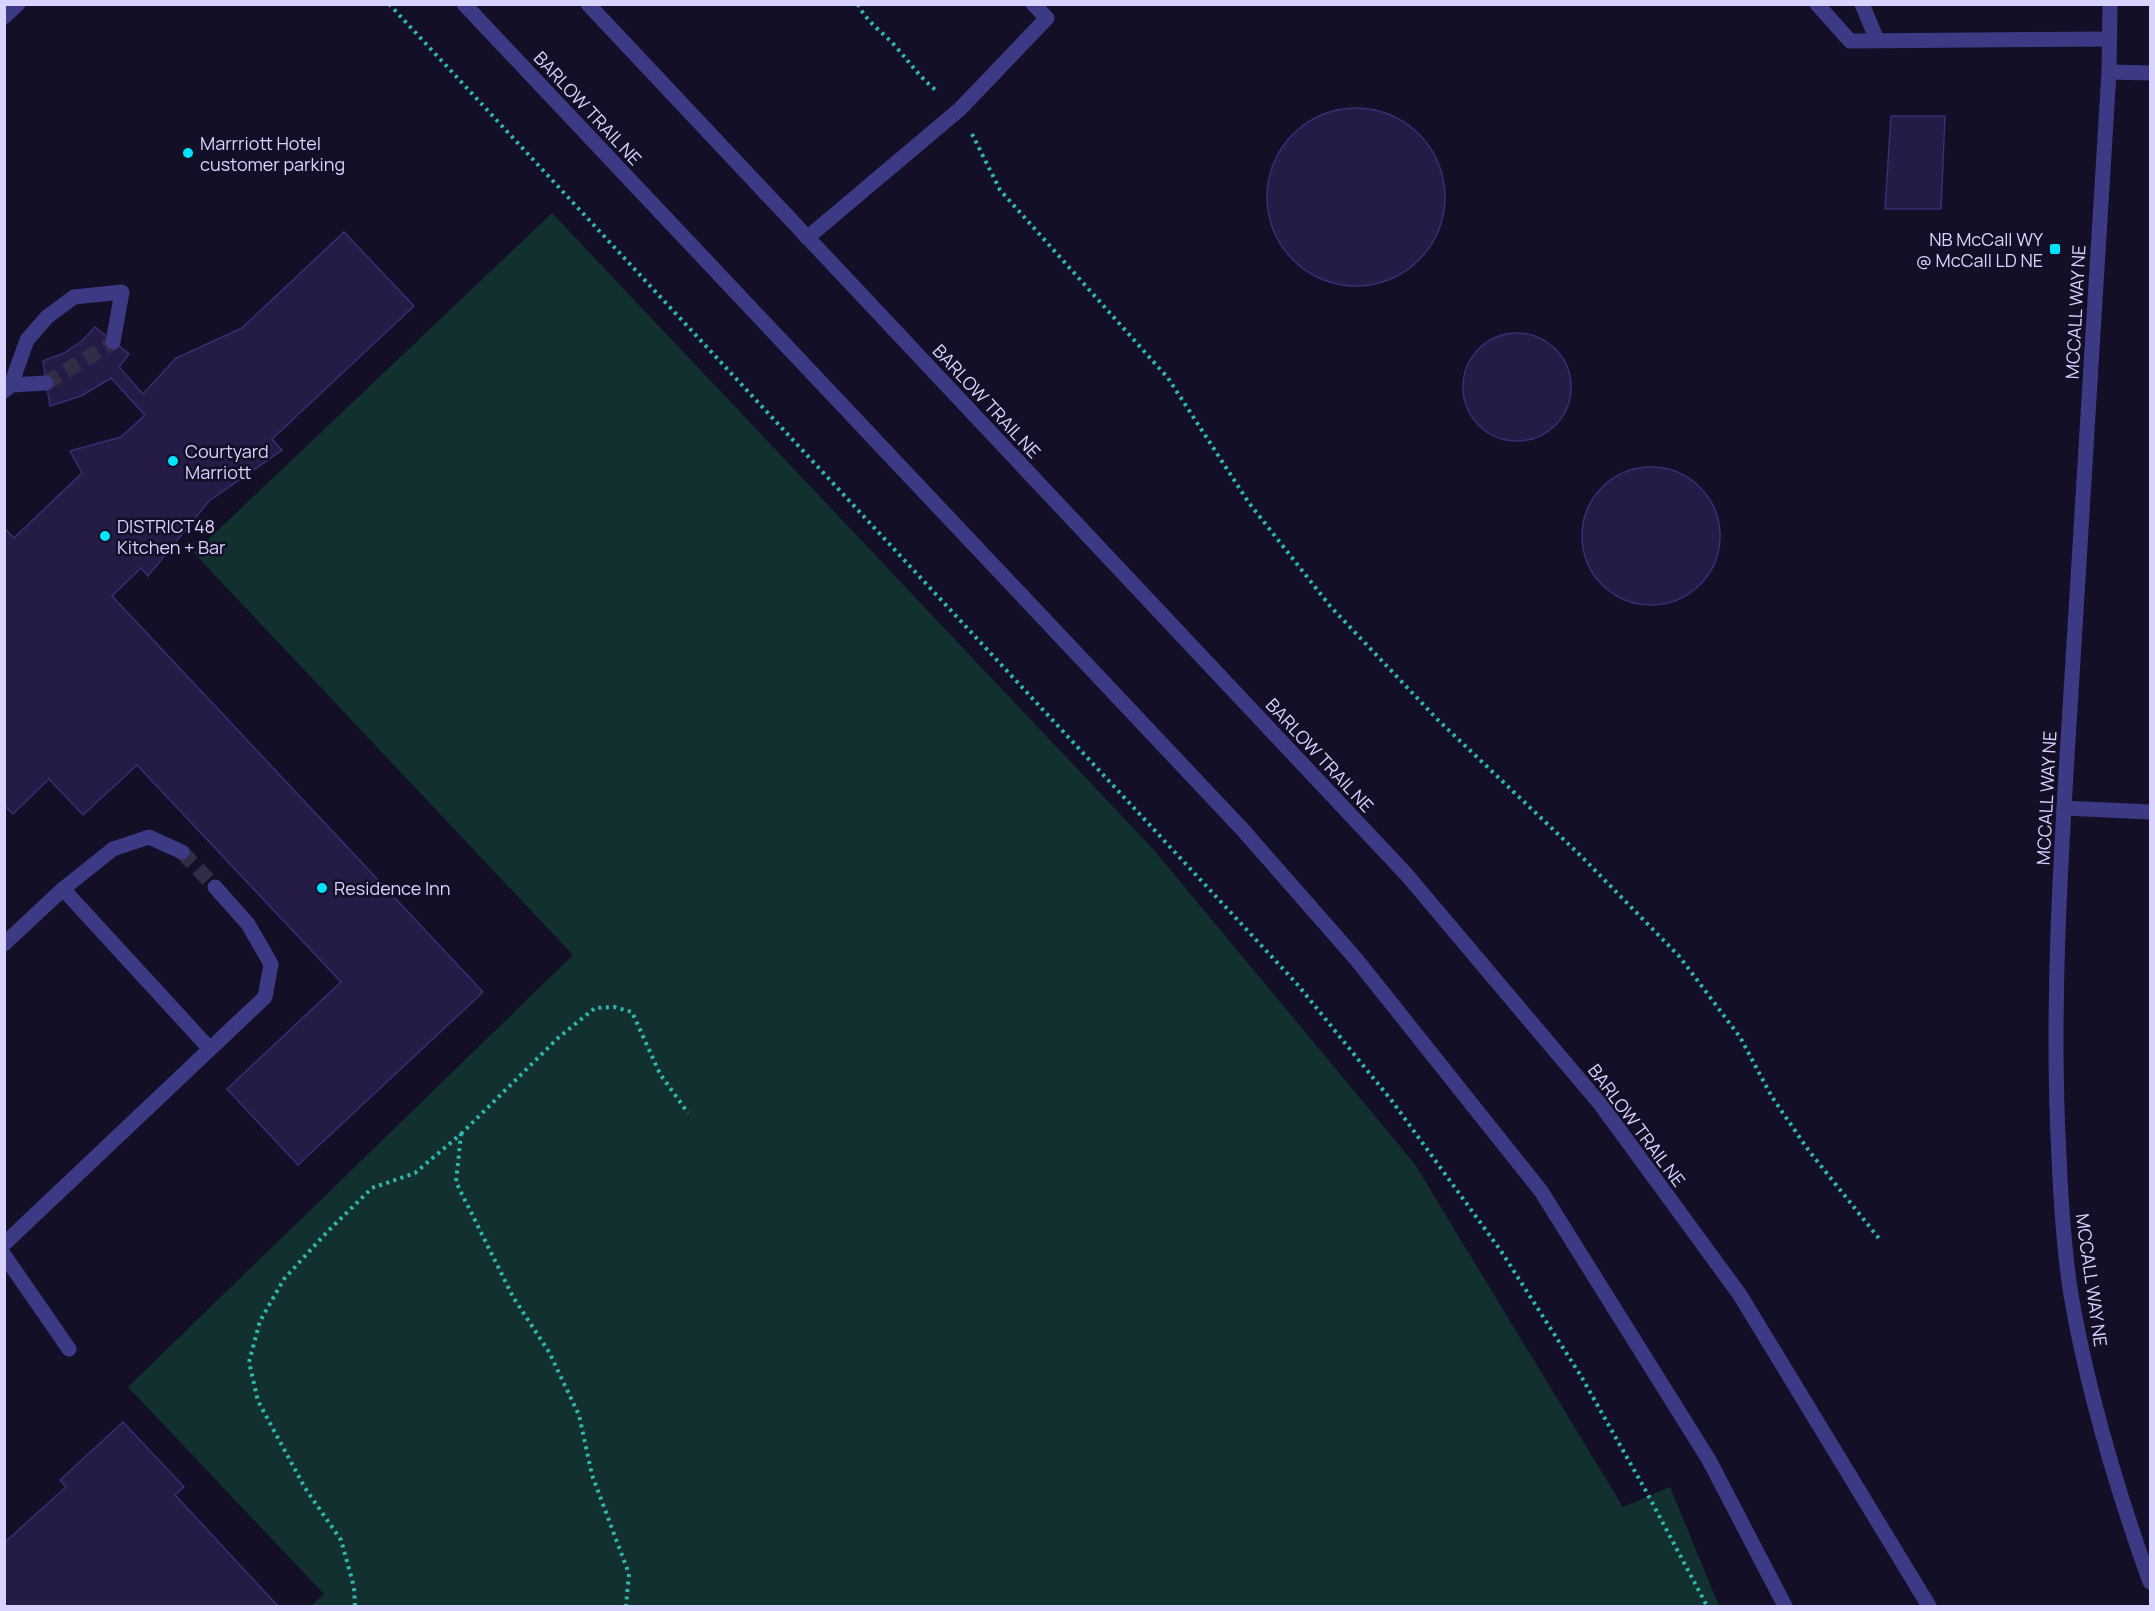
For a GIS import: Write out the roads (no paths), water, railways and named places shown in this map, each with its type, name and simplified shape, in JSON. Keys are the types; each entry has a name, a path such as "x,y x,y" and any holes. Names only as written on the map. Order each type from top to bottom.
{"street":[{"path":"4,17 18,4"},
{"name":"BARLOW TRAIL NE","path":"464,4 1243,830 1356,959 1541,1191 1709,1460 1785,1606"},
{"name":"BARLOW TRAIL NE","path":"588,4 1406,874 1600,1105 1740,1295 1929,1606"},
{"path":"807,238 960,109 1047,18 1033,4"},
{"path":"1817,4 1850,41 2110,39"},
{"path":"1862,4 1877,40"},
{"name":"MCCALL WAY NE","path":"2110,4 2109,72 2064,808 2056,991 2055,1096 2061,1195 2071,1292 2091,1393 2120,1496 2151,1582"},
{"path":"2109,72 2151,73"},
{"path":"46,383 8,388 27,340 47,317 74,297 122,292 113,342"},
{"path":"2064,808 2151,812"},
{"path":"4,944 63,889 113,849 149,837 182,852"},
{"path":"4,1244 265,997 271,964 248,924 215,887"},
{"path":"63,889 210,1050"},
{"path":"4,1256 69,1349"}],"tunnel":[{"path":"46,383 113,342"},
{"path":"182,852 215,887"}],"place":[{"name":"Marrriott Hotel customer parking","path":"188,153"},
{"name":"NB McCall WY @ McCall LD NE","path":"2055,249"},
{"name":"Courtyard Marriott","path":"173,461"},
{"name":"DISTRICT48 Kitchen + Bar","path":"105,536"},
{"name":"Residence Inn","path":"322,888"}]}
